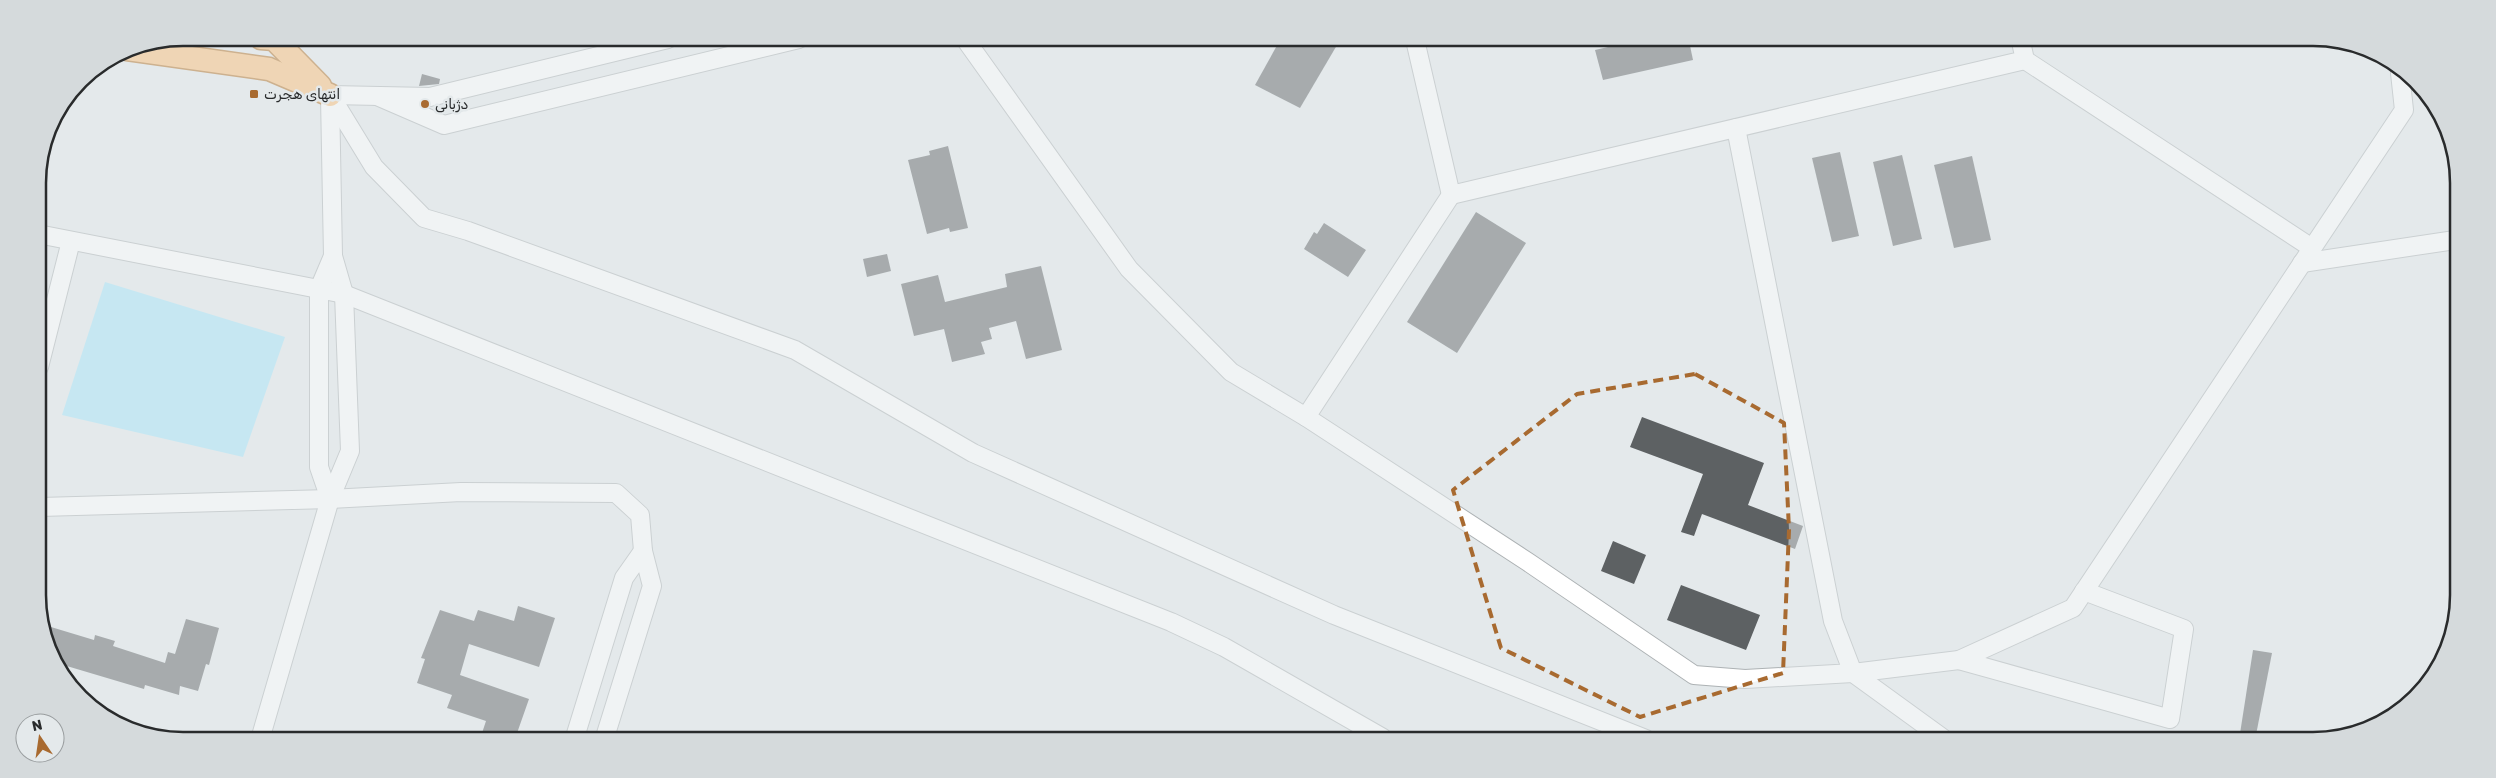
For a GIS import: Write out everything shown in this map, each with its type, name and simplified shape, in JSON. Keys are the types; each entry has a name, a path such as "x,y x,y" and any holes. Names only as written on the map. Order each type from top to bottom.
{"main road":[{"path":"281,47 330,95"},
{"path":"146,52 269,69 330,95"}],"lane":[{"path":"1416,46 1451,195"},
{"path":"2022,46 2026,60 2312,248"},
{"path":"330,95 430,97 636,47"},
{"path":"377,96 444,125 767,47"},
{"path":"970,47 1129,269 1231,372 1306,417 1528,562 1694,675 1745,680 1853,674 1959,660 2073,608 2404,110 2401,78"},
{"path":"1306,417 1451,195 2026,60"},
{"path":"262,732 330,499 350,451 344,294 333,256 330,95"},
{"path":"330,95 374,167 424,218 468,231 795,350 973,454 1334,615 1627,731"},
{"path":"1736,128 1833,621 1853,674 1933,731"},
{"path":"47,236 344,294 1171,622 1224,647 1372,731"},
{"path":"47,337 71,240"},
{"path":"2302,263 2450,241"},
{"path":"330,499 319,467 319,289 333,256"},
{"path":"46,508 330,499 461,492 616,493 640,515 643,551 652,586 607,732"},
{"path":"576,732 624,578 643,551"},
{"path":"1959,660 2170,719 2184,629 2084,591"}],"highlighted area":[{"path":"1695,374 1784,423 1789,530 1783,673 1640,717 1501,648 1453,490 1577,394"}],"shaded area":[{"path":"105,282 285,337 243,457 62,415"}],"building":[{"path":"1276,46 1336,46 1300,108 1255,85"},
{"path":"1611,46 1690,46 1693,60 1603,80 1595,50"},
{"path":"422,74 440,79 439,84 419,86"},
{"path":"948,146 968,228 950,232 949,228 927,234 908,160 930,155 929,151"},
{"path":"1840,152 1859,236 1832,242 1812,158"},
{"path":"1902,155 1922,239 1893,246 1873,162"},
{"path":"1972,156 1991,240 1954,248 1934,165"},
{"path":"1476,212 1526,243 1457,353 1407,322"},
{"path":"1324,223 1366,250 1348,277 1304,249 1314,232 1317,234"},
{"path":"887,254 891,271 867,277 863,259"},
{"path":"1041,266 1062,350 1026,359 1016,321 989,328 992,339 981,342 985,354 952,362 944,329 914,336 901,284 938,275 945,302 1007,287 1005,274"},
{"path":"1642,417 1764,463 1748,505 1803,526 1795,549 1702,514 1694,536 1681,532 1703,474 1630,447"},
{"path":"1613,541 1646,555 1634,584 1601,571"},
{"path":"1681,585 1760,615 1746,650 1667,620"},
{"path":"518,606 555,618 539,667 469,644 460,675 529,699 517,732 482,732 486,721 447,708 452,695 417,683 425,659 421,658 440,610 474,621 478,610 514,621"},
{"path":"186,619 219,628 209,665 206,664 198,691 180,686 179,695 145,685 144,689 66,666 60,655 51,627 94,640 95,635 115,641 113,646 165,663 168,652 175,654"},
{"path":"2253,650 2272,653 2257,731 2240,731"}],"place":[{"name":"انتهای هجرت","path":"254,94"},
{"name":"دژبانی","path":"425,104"}]}
